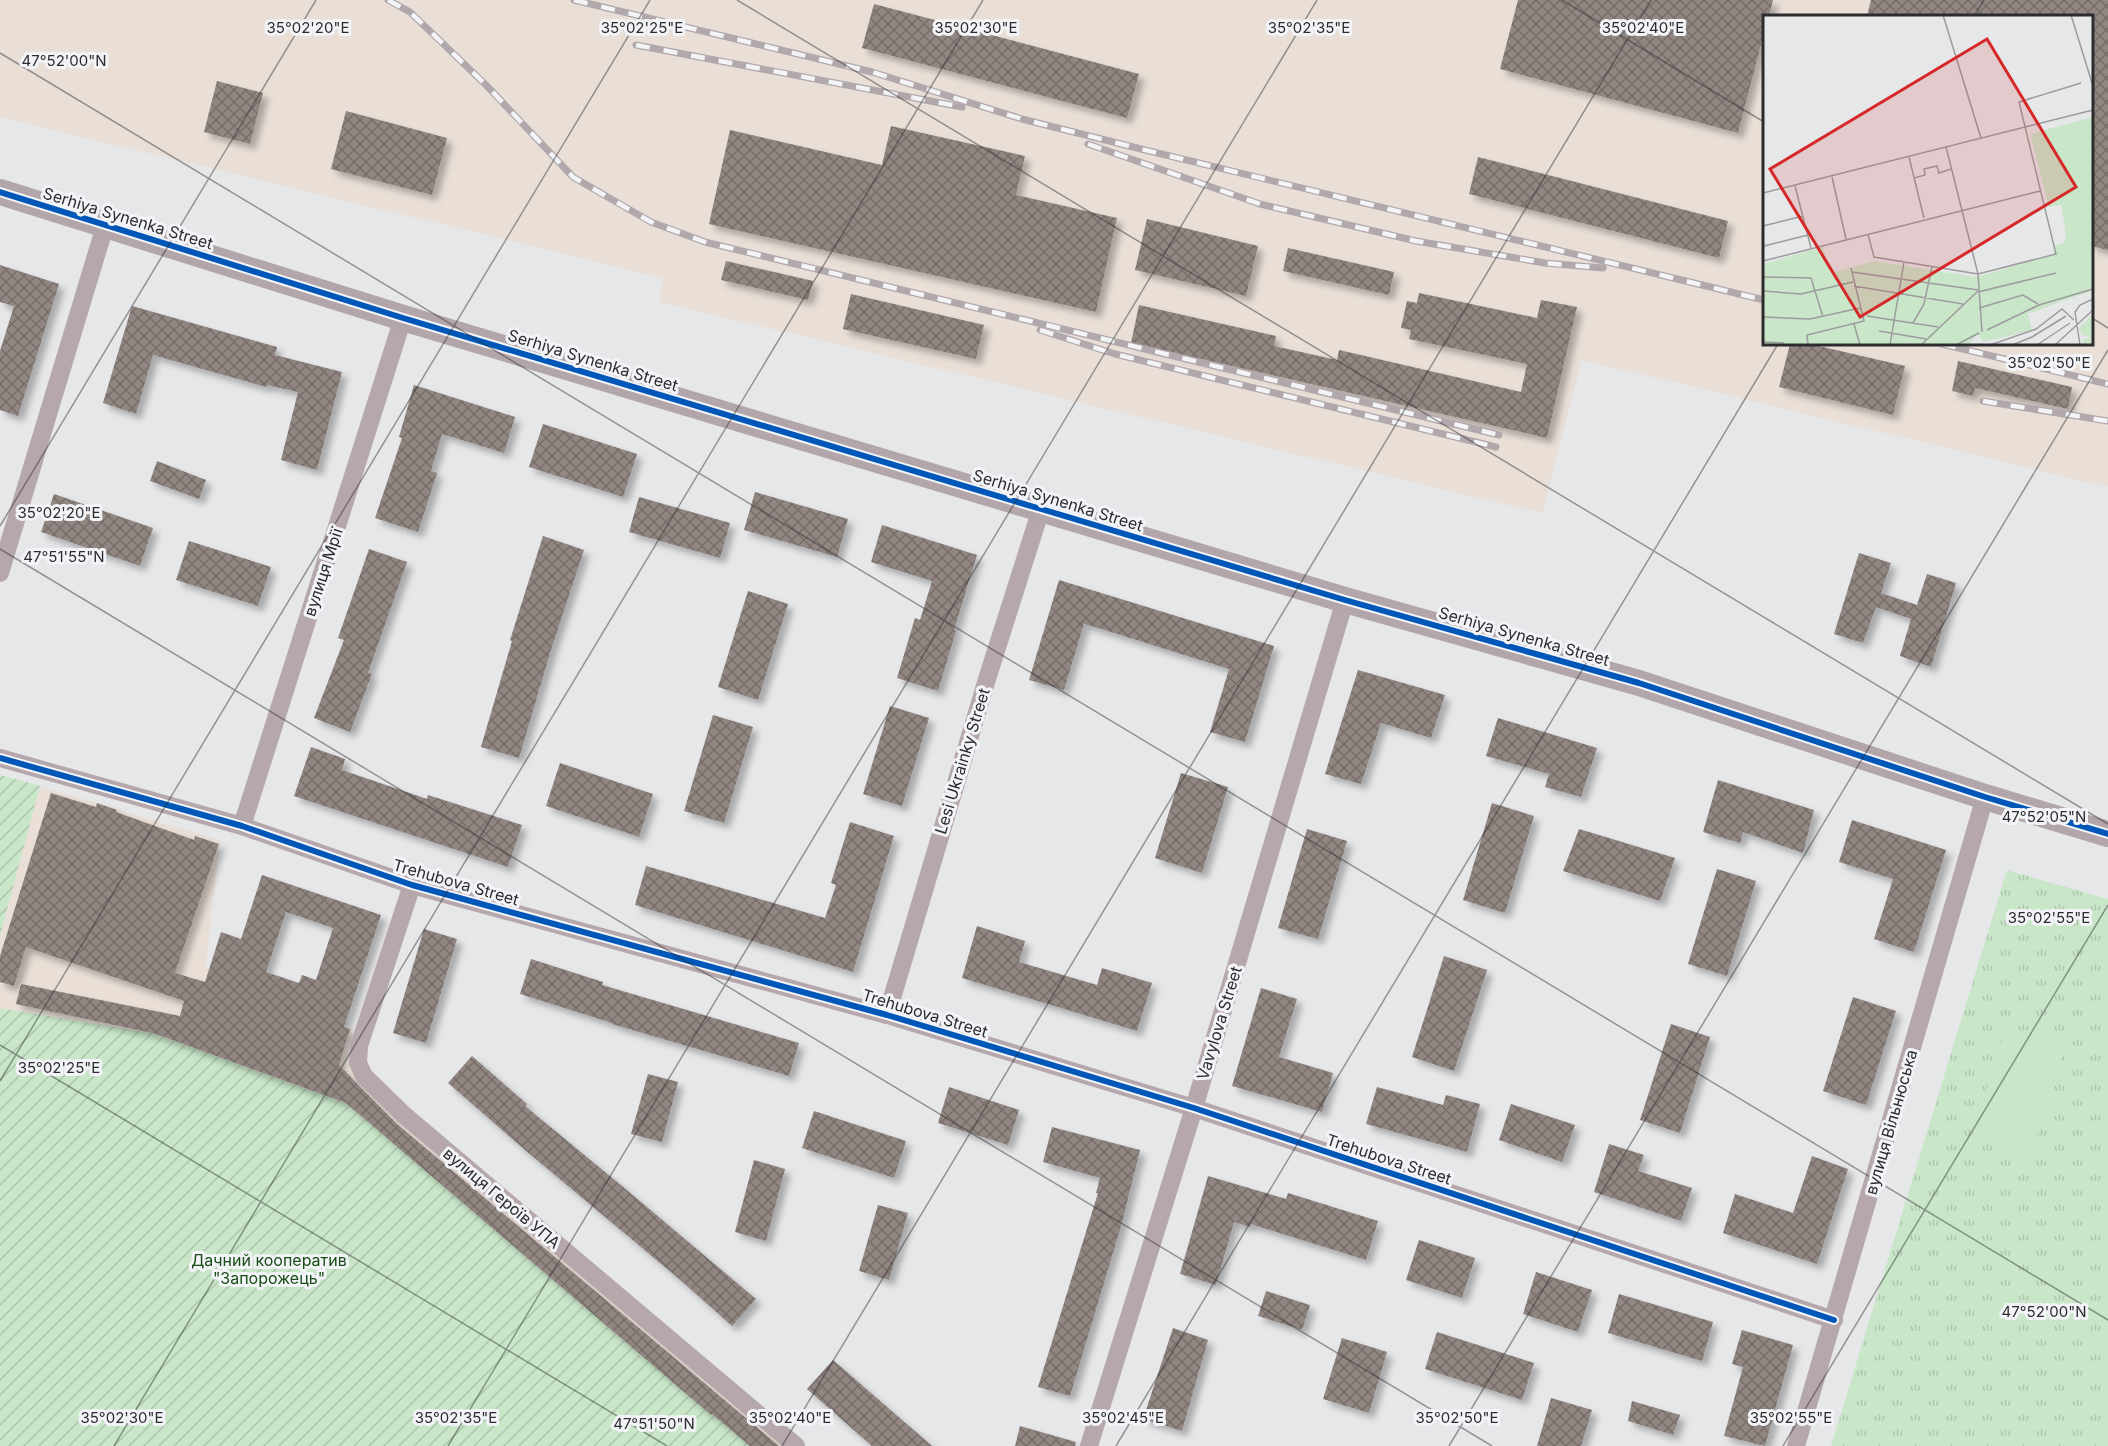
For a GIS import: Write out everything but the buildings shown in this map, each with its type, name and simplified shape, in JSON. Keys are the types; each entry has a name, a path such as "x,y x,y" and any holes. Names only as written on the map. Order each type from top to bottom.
{"street":[{"name":"Serhiya Synenka Street","path":"0,192 403,318 1345,600 1639,683 1985,797 2108,834"},
{"path":"0,573 105,226"},
{"name":"вулиця Мрії","path":"242,826 403,318"},
{"name":"Lesi Ukrainky Street","path":"887,1015 987,679 1041,509"},
{"name":"Vavylova Street","path":"1089,1446 1194,1108 1345,600"},
{"name":"Trehubova Street","path":"0,758 242,826 412,885 887,1015 1194,1108 1834,1320"},
{"name":"вулиця Вільнюська","path":"1796,1446 1985,797"},
{"name":"вулиця Героїв УПА","path":"412,885 359,1046 358,1063 364,1076 404,1115 796,1446"}],"shaded area":[{"path":"0,0 2108,0 2108,487 1582,360 1542,513 659,302 663,278 0,117"},
{"path":"40,786 220,840 206,966 230,988 351,1028 355,1078 791,1446 754,1446 0,1008 0,936"}],"green space":[{"path":"0,775 40,786 0,936"},
{"path":"2007,870 2108,899 2108,1446 1831,1446"},
{"name":"Дачний кооператив \"Запорожець\"","path":"0,1008 156,1034 346,1103 754,1446 0,1446"},
{"path":"2006,1028 2065,1047 2031,1155 1972,1136"}],"railway":[{"path":"388,0 410,12 487,86 573,177 651,222 705,242 1499,435"},
{"path":"574,0 872,72 1022,119 1763,300"},
{"path":"636,45 962,107"},
{"path":"1088,144 1260,204 1416,241 1545,263 1603,268"},
{"path":"1040,330 1115,354 1496,447"},
{"path":"1946,345 2108,384"},
{"path":"1983,401 2108,421"}],"cycle path":[{"path":"0,192 403,318 1345,600 1639,683 1985,797 2108,834"},
{"path":"0,758 242,826 412,885 887,1015 1194,1108 1834,1320"}]}
